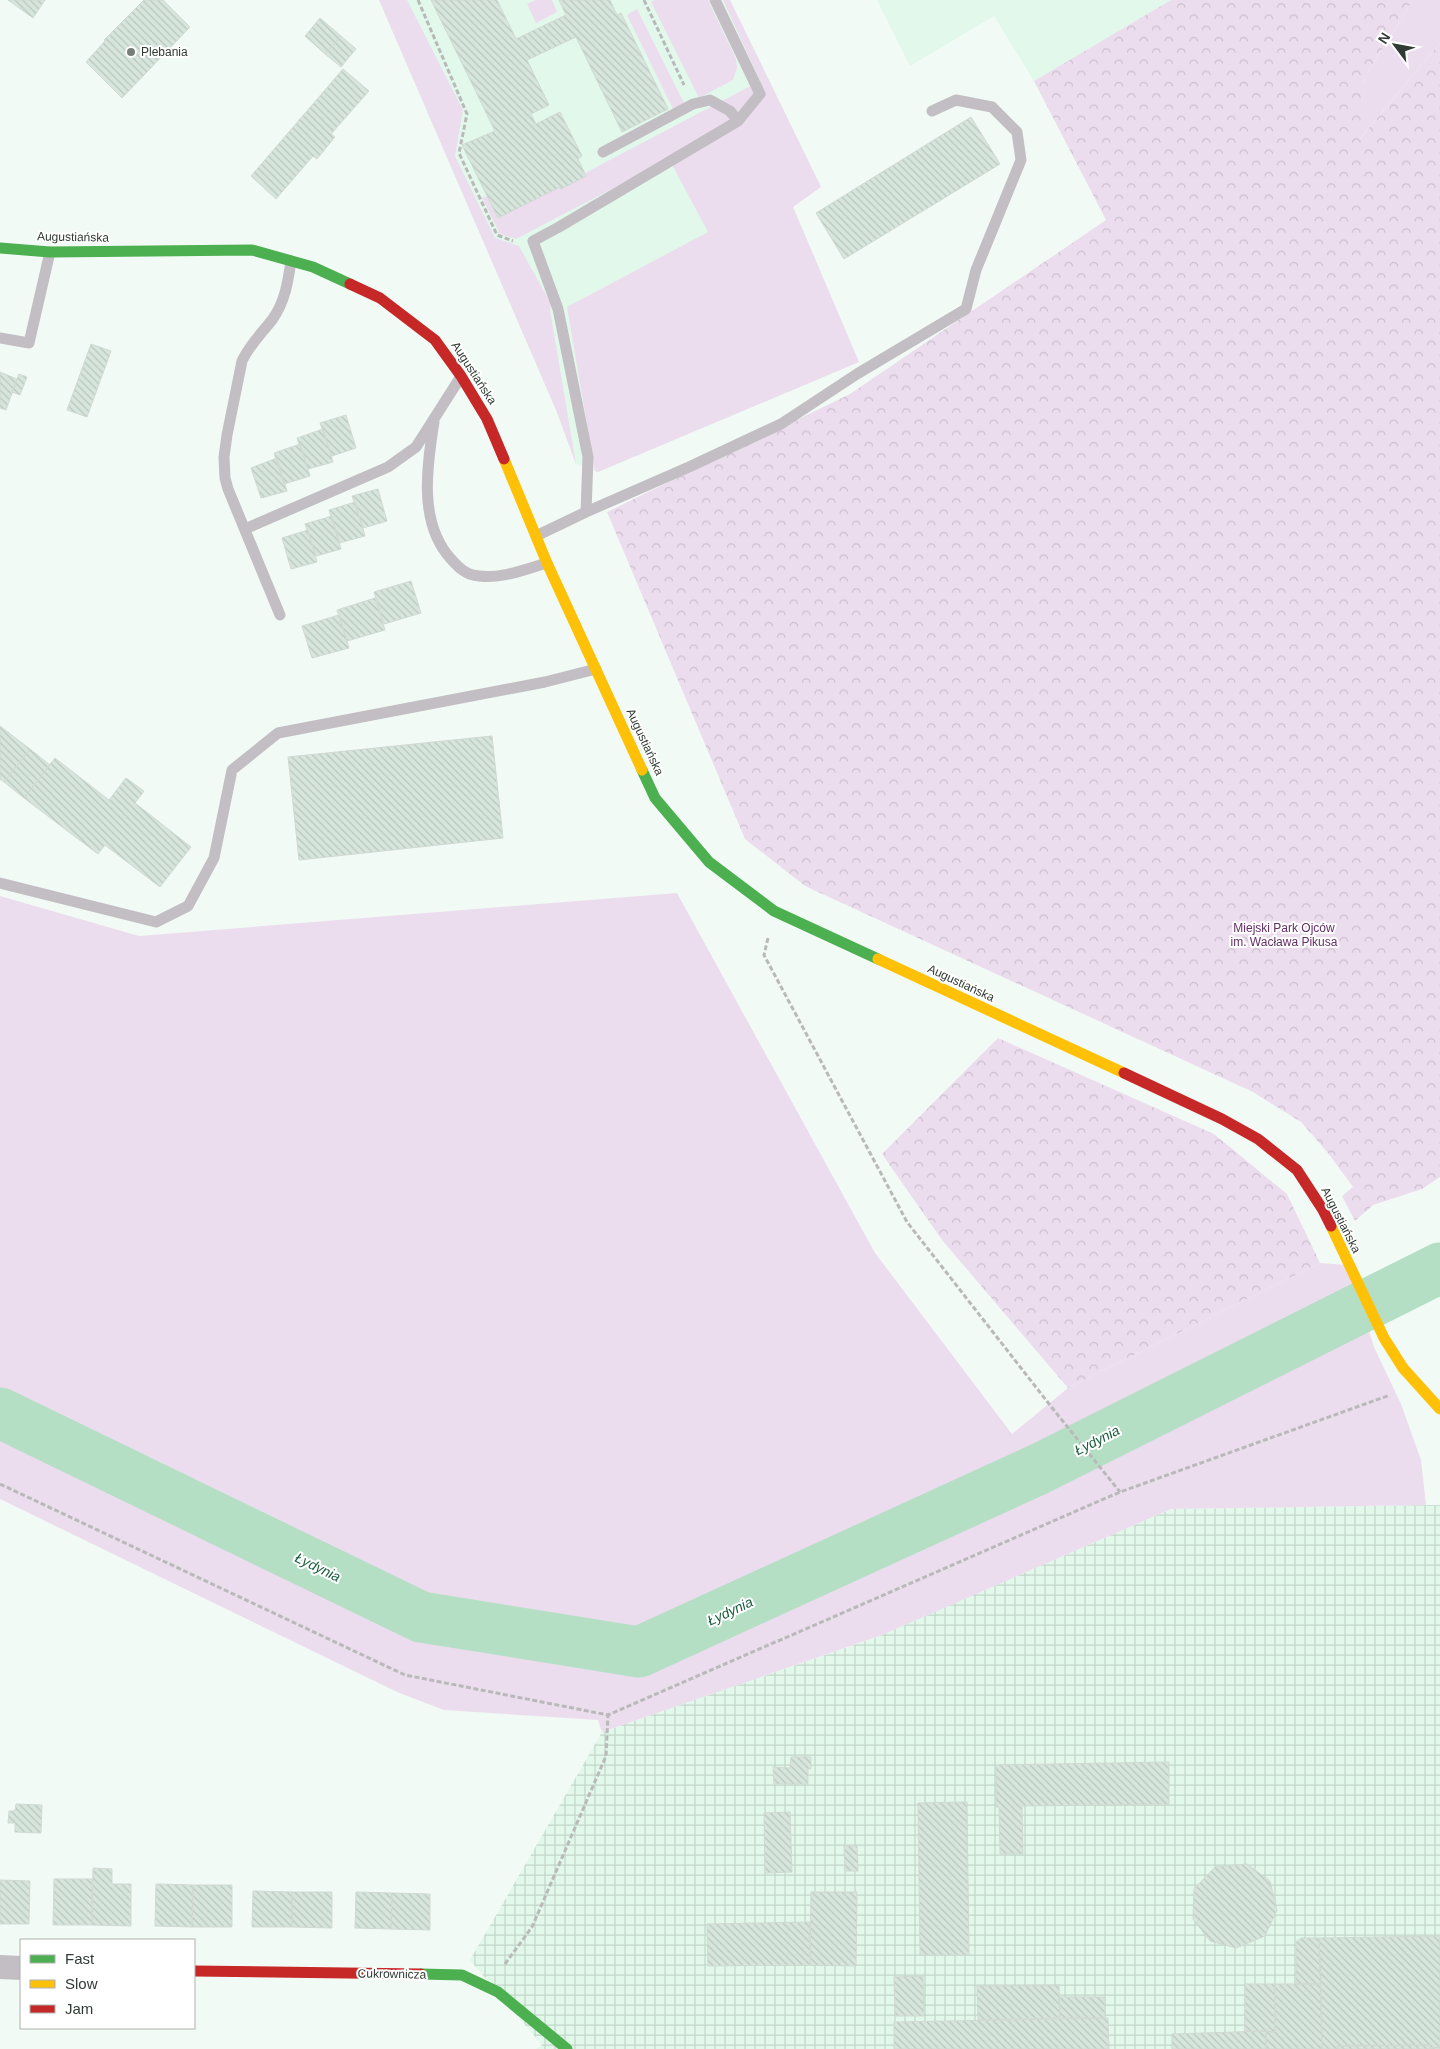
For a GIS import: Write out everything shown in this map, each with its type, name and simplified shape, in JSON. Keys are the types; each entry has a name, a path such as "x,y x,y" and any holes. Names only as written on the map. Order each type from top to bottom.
{"street":[{"name":"Augustiańska","path":"0,248 50,252 252,250 313,267 380,298 435,340 461,376 487,419 547,563 655,798 709,862 774,911 1222,1119 1258,1139 1297,1170 1323,1210 1384,1338 1404,1368 1418,1384"},
{"path":"1418,1384 1440,1409"},
{"path":"0,1967 20,1968"},
{"name":"Cukrownicza","path":"195,1970 462,1975 498,1992 566,2049"}],"lane":[{"path":"586,512 588,457 558,309 533,241 560,227 738,121 760,94 716,0"},
{"path":"603,152 693,104 710,100 730,111 738,121"},
{"path":"536,536 781,424 857,374 966,309 976,270 1021,160 1018,132 992,107 956,100 932,111"},
{"path":"0,338 29,343 50,252"},
{"path":"280,615 225,478 224,457 242,361 248,349 272,320 281,304 287,285 291,261"},
{"path":"245,530 388,467 416,447 461,376"},
{"path":"434,418 427,468 434,530 443,550 462,571 478,576 495,577 547,563"},
{"path":"0,883 156,922 188,906 214,858 232,770 278,733 545,682 596,669"}],"path":[{"path":"418,0 467,114 459,153 497,235 517,242 533,241"},
{"path":"644,0 693,104"},
{"path":"774,911 764,955 907,1222 1052,1409 1120,1492"},
{"path":"0,1484 405,1675 608,1715 1120,1492 1418,1384"},
{"path":"504,1966 532,1928 606,1756 608,1715"}],"shaded area":[{"path":"379,0 730,0 821,187 793,207 859,362 598,472 576,464 556,410"},
{"path":"877,0 1171,0 1034,81 994,16 910,66"},
{"path":"1440,1505 1440,2049 536,2049 542,2045 470,1960 602,1732 877,1637 1171,1509"}],"green space":[{"path":"379,0 407,0 463,110 455,156 495,238 519,246 551,304 550,310 576,464 556,410"},
{"path":"535,0 552,0 557,12 536,23 527,4"},
{"path":"655,0 708,0 736,59 737,68 733,80 699,98 651,2"},
{"path":"723,0 730,0 821,187 793,207 859,362 598,472 595,471 567,307 708,232 669,159 516,239 500,234 482,198 560,187 561,189 586,176 585,173 760,81"},
{"name":"Miejski Park Ojców im. Wacława Pikusa","path":"1171,0 1413,0 1365,77 1359,140 1440,43 1440,1177 1422,1189 1373,1205 1355,1221 1342,1196 1353,1187 1328,1153 1301,1122 1253,1092 805,886 745,839 607,512 850,394 1106,220 1034,81"},
{"path":"1413,0 1440,0 1440,43 1358,141 1365,77"},
{"path":"637,9 685,105 674,111 627,15"},
{"path":"677,893 875,1253 1012,1434 1068,1388 1320,1263 1348,1265 1374,1347 1401,1404 1421,1460 1426,1505 1171,1509 882,1635 602,1732 598,1720 444,1710 397,1692 0,1499 0,896 139,936"},
{"path":"998,1038 1214,1134 1287,1194 1320,1263 1068,1388 942,1240 882,1154"}],"building":[{"path":"8,0 45,0 33,18"},
{"name":"Plebania","path":"144,0 163,0 190,27 122,98 86,62 104,40"},
{"path":"431,0 497,0 516,39 566,15 559,0 610,0 617,15 621,13 668,109 622,132 576,37 527,60 549,105 531,114 536,124 560,112 582,156 578,159 586,176 498,218 462,145 495,131"},
{"path":"320,18 341,36 325,54 305,36"},
{"path":"341,36 356,49 341,67 325,54"},
{"path":"343,69 369,91 331,134 335,137 317,159 313,156 276,199 251,176"},
{"path":"971,117 1000,164 844,259 816,213"},
{"path":"91,344 111,351 87,417 67,410"},
{"path":"0,372 17,379 6,410 0,408"},
{"path":"19,374 27,377 20,395 12,392"},
{"path":"346,415 356,448 332,456 320,423"},
{"path":"323,429 333,462 308,469 297,438"},
{"path":"300,444 310,476 284,484 274,453"},
{"path":"277,458 287,491 261,498 251,468"},
{"path":"378,489 387,521 363,528 352,496"},
{"path":"355,502 365,536 339,543 329,510"},
{"path":"332,516 341,549 316,556 305,524"},
{"path":"308,530 317,562 291,569 282,538"},
{"path":"411,581 421,613 384,624 374,592"},
{"path":"375,598 385,630 347,641 337,610"},
{"path":"339,615 349,648 312,658 302,626"},
{"path":"0,726 30,749 4,782 0,779"},
{"path":"492,736 503,838 299,860 288,757"},
{"path":"30,749 50,765 24,798 4,782"},
{"path":"55,758 109,800 126,778 144,791 135,803 191,847 160,887 105,845 98,854 24,798"},
{"path":"791,1757 811,1757 811,1769 808,1769 808,1784 774,1784 773,1767 790,1768"},
{"path":"1169,1762 1169,1804 1022,1806 1023,1854 1000,1854 999,1807 996,1807 996,1765"},
{"path":"967,1802 969,1955 920,1955 918,1803"},
{"path":"16,1804 42,1805 41,1833 15,1832 15,1823 8,1823 9,1811 15,1811"},
{"path":"790,1812 792,1872 765,1873 764,1813"},
{"path":"844,1846 857,1846 858,1871 845,1871"},
{"path":"1247,1864 1270,1881 1277,1910 1265,1936 1236,1948 1210,1941 1193,1919 1194,1889 1215,1867"},
{"path":"93,1868 112,1869 112,1884 131,1884 131,1926 92,1925"},
{"path":"54,1879 92,1879 92,1925 53,1925"},
{"path":"0,1880 30,1881 29,1924 0,1924"},
{"path":"156,1884 193,1885 192,1927 155,1926"},
{"path":"193,1885 232,1885 232,1927 192,1927"},
{"path":"253,1891 292,1892 292,1927 252,1927"},
{"path":"292,1892 332,1892 332,1928 292,1927"},
{"path":"356,1892 392,1893 391,1929 355,1928"},
{"path":"811,1892 857,1892 856,1966 810,1965"},
{"path":"392,1893 430,1894 430,1930 391,1929"},
{"path":"810,1922 810,1965 708,1966 707,1924"},
{"path":"1440,1936 1440,2047 1430,2048 1430,2045 1337,2046 1338,2049 1322,2049 1319,1938"},
{"path":"1301,1938 1319,1938 1321,1984 1296,1984 1296,1942"},
{"path":"923,1976 924,2016 895,2016 894,1977"},
{"path":"1245,1984 1275,1984 1275,2032 1245,2031"},
{"path":"1275,1984 1321,1984 1322,2049 1266,2049 1266,2031 1275,2032"},
{"path":"1059,1985 1060,2018 978,2020 977,1986"},
{"path":"1059,1997 1105,1997 1105,2018 1060,2018"},
{"path":"1108,2018 1109,2049 894,2049 894,2022"},
{"path":"1266,2031 1266,2049 1172,2049 1172,2034"},
{"path":"1430,2045 1430,2048 1440,2047 1440,2049 1338,2049 1337,2046"}],"waterway":[{"name":"Łydynia","path":"0,1413 421,1617 639,1652 1039,1469 1440,1268"}],"traffic: fast":[{"path":"0,248 50,252 252,250 313,267 350,284"},
{"path":"642,770 655,798 709,862 774,911 878,959"},
{"path":"421,1974 462,1975 498,1992 567,2049"}],"traffic: slow":[{"path":"504,459 547,563 642,770"},
{"path":"878,959 1124,1073"},
{"path":"1331,1226 1384,1338 1403,1368 1440,1409"}],"traffic: jam":[{"path":"350,284 380,298 435,340 461,376 487,419 504,459"},
{"path":"1124,1073 1222,1119 1258,1139 1297,1170 1331,1226"},
{"path":"195,1971 421,1974"}],"place":[{"name":"Plebania","path":"131,52"}]}
